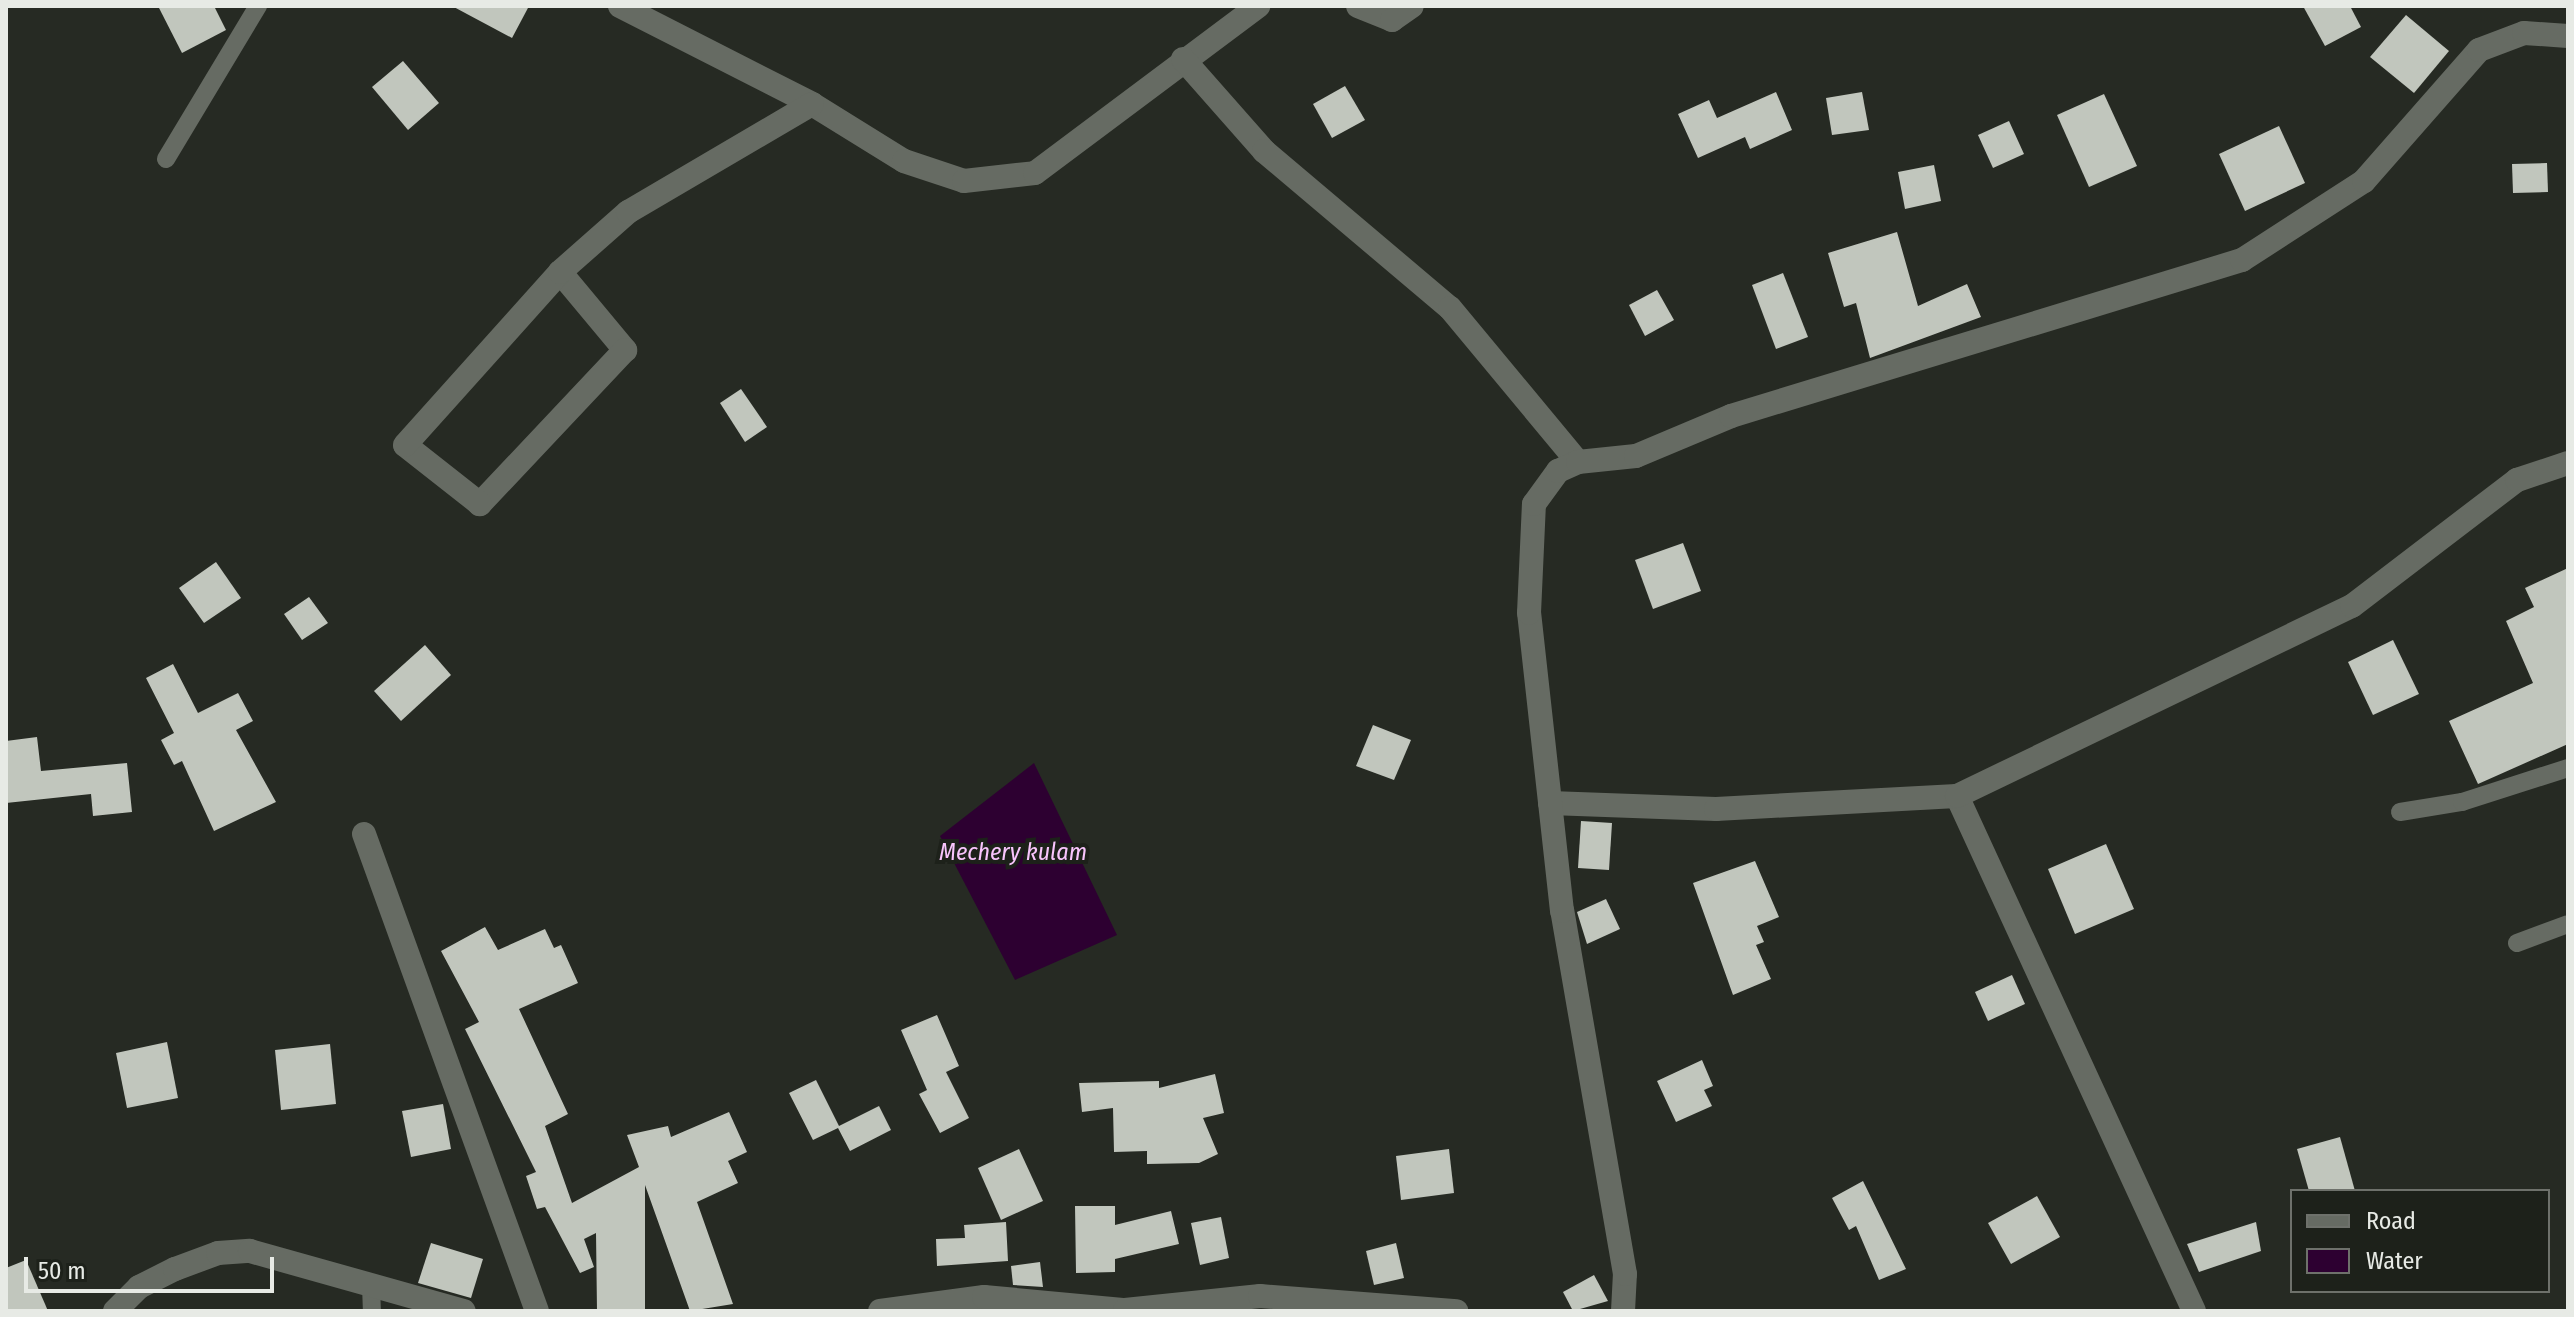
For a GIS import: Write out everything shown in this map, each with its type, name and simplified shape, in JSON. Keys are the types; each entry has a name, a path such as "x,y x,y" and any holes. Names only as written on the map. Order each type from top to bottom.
{"street":[{"path":"620,6 812,104 904,161 964,181 1035,173 1183,59 1258,6"},
{"path":"1358,6 1392,20 1412,6"},
{"path":"1623,1311 1625,1274 1562,911 1529,613 1529,529 1534,504 1550,482 1578,462 1636,456 1731,416 2242,260 2364,181 2479,50 2524,33 2568,36"},
{"path":"1183,59 1264,151 1450,308 1578,462"},
{"path":"560,272 625,350 480,504 405,445 560,272 628,212 812,104"},
{"path":"1550,803 1716,809 1957,796 2352,606 2517,480 2568,463"},
{"path":"1957,796 2194,1311"},
{"path":"364,834 537,1311"},
{"path":"115,1311 139,1287 218,1253 250,1251 464,1311"},
{"path":"880,1311 984,1297 1125,1310 1260,1296 1456,1311"}],"lane":[{"path":"166,159 258,6"},
{"path":"2400,812 2462,802 2568,768"},
{"path":"2517,943 2568,924"},
{"path":"371,1285 372,1311"}],"water":[{"name":"Mechery kulam","path":"1034,763 1117,935 1015,980 940,836"}],"building":[{"path":"158,6 214,6 226,30 182,53"},
{"path":"452,6 529,6 512,38"},
{"path":"2303,6 2350,6 2361,27 2325,46"},
{"path":"2406,15 2449,51 2414,93 2370,57"},
{"path":"403,61 439,103 408,130 372,87"},
{"path":"1345,86 1365,120 1332,138 1313,104"},
{"path":"1776,92 1792,130 1750,149 1745,137 1698,158 1678,114 1709,100 1717,118"},
{"path":"1862,92 1869,130 1832,135 1826,98"},
{"path":"2104,94 2137,166 2089,187 2057,115"},
{"path":"2009,121 2024,154 1993,168 1978,135"},
{"path":"2279,126 2305,183 2245,211 2219,154"},
{"path":"2547,163 2548,192 2513,193 2512,164"},
{"path":"1934,165 1941,201 1905,209 1898,172"},
{"path":"1897,232 1918,306 1967,284 1981,317 1870,358 1856,303 1844,307 1828,253"},
{"path":"1783,273 1808,337 1776,349 1752,285"},
{"path":"1657,290 1674,320 1645,336 1629,305"},
{"path":"741,389 767,427 745,442 720,403"},
{"path":"1683,543 1701,591 1653,609 1635,560"},
{"path":"216,562 241,598 204,623 179,588"},
{"path":"2568,568 2568,744 2478,784 2449,721 2533,683 2506,621 2534,607 2525,588"},
{"path":"309,597 328,623 302,640 284,614"},
{"path":"2393,640 2419,694 2373,715 2348,662"},
{"path":"425,645 451,675 401,721 374,691"},
{"path":"173,664 198,713 238,693 253,721 236,730 276,802 214,831 182,761 174,765 161,740 174,733 146,678"},
{"path":"1373,725 1411,740 1394,780 1356,766"},
{"path":"37,737 41,771 127,763 132,812 93,816 91,794 6,803 6,741"},
{"path":"1581,821 1612,823 1609,870 1578,868"},
{"path":"2106,844 2134,909 2075,934 2048,869"},
{"path":"1755,861 1779,917 1757,926 1764,942 1756,945 1771,979 1733,995 1693,883"},
{"path":"1606,899 1620,929 1587,944 1577,912"},
{"path":"485,927 498,950 545,929 554,948 561,945 578,983 519,1009 568,1114 545,1126 572,1203 639,1167 627,1135 668,1126 671,1137 729,1112 747,1152 728,1161 738,1183 697,1202 733,1304 690,1311 645,1185 645,1311 597,1311 596,1233 584,1239 594,1267 580,1273 545,1207 537,1209 526,1176 536,1172 465,1029 479,1022 441,951"},
{"path":"2012,975 2025,1004 1988,1021 1975,992"},
{"path":"937,1015 959,1066 946,1072 969,1118 940,1133 919,1094 927,1090 901,1030"},
{"path":"167,1042 178,1098 127,1108 116,1053"},
{"path":"330,1044 336,1104 281,1110 275,1050"},
{"path":"1702,1060 1713,1086 1704,1090 1712,1106 1676,1122 1657,1081"},
{"path":"1215,1074 1224,1113 1203,1118 1218,1154 1199,1163 1147,1164 1147,1151 1114,1152 1113,1108 1082,1112 1079,1083 1159,1081 1159,1088"},
{"path":"816,1080 839,1126 879,1106 891,1130 850,1151 838,1128 813,1140 789,1093"},
{"path":"443,1104 451,1149 411,1157 402,1111"},
{"path":"2340,1137 2354,1189 2308,1189 2297,1149"},
{"path":"1019,1149 1043,1201 1001,1220 978,1168"},
{"path":"1449,1149 1454,1193 1401,1200 1396,1156"},
{"path":"1863,1181 1906,1269 1879,1280 1856,1226 1849,1230 1832,1198"},
{"path":"2037,1196 2060,1237 2011,1264 1988,1223"},
{"path":"1075,1206 1115,1206 1115,1225 1171,1211 1179,1244 1115,1259 1115,1272 1076,1273"},
{"path":"1221,1217 1229,1258 1200,1265 1191,1223"},
{"path":"1006,1222 1008,1261 937,1266 936,1239 965,1238 964,1225"},
{"path":"2256,1222 2261,1251 2199,1272 2187,1244"},
{"path":"431,1243 483,1259 471,1298 418,1283"},
{"path":"1396,1243 1404,1278 1374,1285 1366,1251"},
{"path":"26,1260 48,1311 6,1311 6,1268"},
{"path":"1040,1262 1043,1287 1013,1285 1011,1266"},
{"path":"1594,1275 1608,1301 1573,1311 1563,1292"}]}
